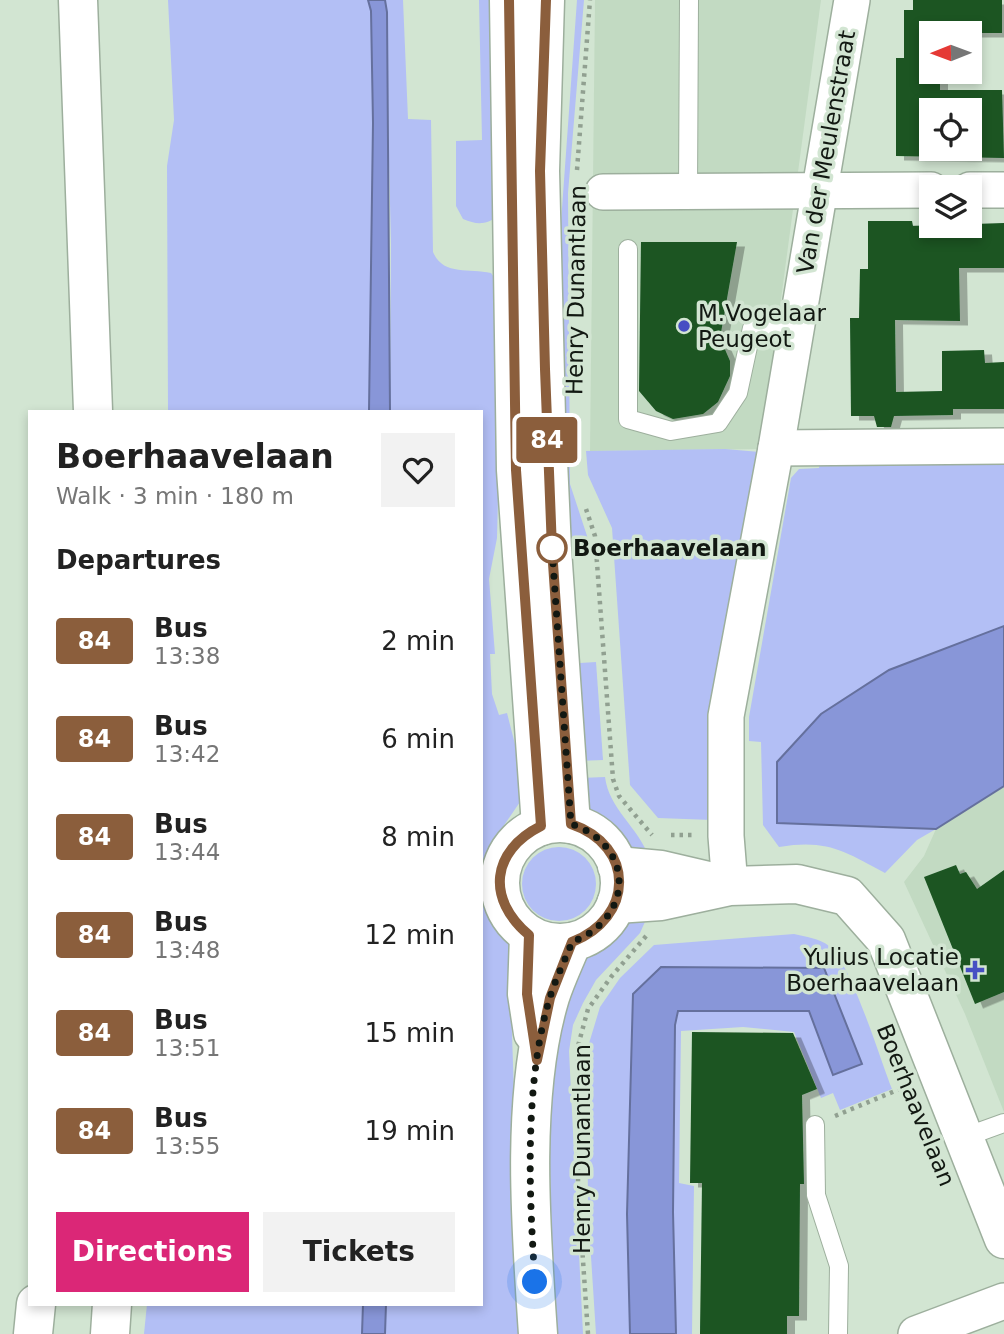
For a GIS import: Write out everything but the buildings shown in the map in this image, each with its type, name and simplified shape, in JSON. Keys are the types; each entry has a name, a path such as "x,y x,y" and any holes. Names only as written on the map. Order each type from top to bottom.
{"main road":[{"path":"78,0 93,410"},
{"path":"509,0 516,470 556,825"},
{"name":"Henry Dunantlaan","path":"545,0 540,171 552,549 556,825"},
{"path":"86,410 89,343"},
{"path":"556,825 600,839 617,866 620,886 615,904 605,922 590,935 572,942 557,943 529,935 514,922 503,905 501,876 510,849 524,835 556,825"},
{"name":"Boerhaavelaan","path":"617,866 658,869 730,886 797,884 846,896 886,940 1004,1239"},
{"name":"Boerhaavelaan","path":"615,904 658,869"},
{"name":"Henry Dunantlaan","path":"529,935 527,994 537,1060"},
{"name":"Henry Dunantlaan","path":"538,1334 533,1256 532,1149 537,1060 550,998 572,942"},
{"path":"33,1334 36,1306"},
{"path":"110,1334 112,1306"}],"street":[{"name":"Van der Meulenstraat","path":"730,886 726,835 726,716 776,448 852,0"},
{"path":"589,187 688,192 919,190"},
{"path":"982,190 1004,190"},
{"path":"776,448 1004,446"},
{"path":"916,1334 1004,1301"}],"lane":[{"path":"688,192 689,0"},
{"path":"628,249 628,419 671,431 718,423 738,393 752,328 794,336"},
{"path":"965,1137 1004,1123"},
{"path":"815,1125 816,1195 839,1266 838,1334"}],"path":[{"name":"Henry Dunantlaan","path":"589,187 590,0"},
{"path":"582,499 595,537 613,779 619,796 658,869 726,835"},
{"name":"Henry Dunantlaan","path":"588,1334 578,1187 578,1046 589,1009 611,977 642,945 658,869"},
{"name":"Boerhaavelaan","path":"903,1073 914,1098"},
{"path":"815,1125 908,1086"}],"shaded area":[{"path":"168,0 368,0 371,11 373,123 369,410 168,410 167,166 174,120"},
{"path":"368,0 385,0 390,410 369,410 373,123 371,11"},
{"path":"385,0 403,0 408,119 431,120 433,252 437,260 450,268 491,273 499,284 503,301 497,538 489,579 495,654 490,654 492,694 499,715 507,713 517,752 522,799 487,850 487,915 509,944 522,1334 385,1334 386,1306 483,1306 483,410 390,410 391,244"},
{"path":"479,0 502,0 498,216 481,223 463,219 456,206 456,141 482,140"},
{"path":"577,0 584,0 568,193 570,484 589,542 574,543 557,475 557,278"},
{"path":"595,0 821,0 761,449 590,451"},
{"path":"725,449 760,452 712,820 658,818 630,785 612,528 588,475 586,451"},
{"path":"1004,458 1004,626 889,670 821,714 777,823 936,829 917,840 885,873 846,853 823,846 779,847 763,825 761,742 749,741 749,717 791,478 799,469 819,468 820,460"},
{"path":"1004,626 1004,786 936,829 777,823 777,762 821,714 889,670"},
{"path":"596,662 603,760 578,761 576,742 580,663"},
{"path":"605,777 612,799 649,857 628,851 592,815 586,805 580,778"},
{"name":"Yulius Locatie Boerhaavelaan","path":"1004,787 1004,1112 965,1014 904,882 924,856 936,829"},
{"path":"552,847 566,847 580,853 590,863 596,884 590,905 580,915 566,921 552,921 538,915 528,905 522,891 522,877 528,863 538,853"},
{"path":"648,915 640,933 596,980 573,1025 569,1051 583,1334 554,1334 549,1125 559,1024 584,955 622,924"},
{"path":"794,934 821,941 838,956 864,1013 892,1089 840,1110 833,1093 821,1098 794,1032 743,1027 681,1031 679,1183 694,1186 692,1334 676,1334 673,1212 675,1025 678,1011 810,1011 833,1075 862,1063 824,968 633,994 627,1214 630,1334 596,1334 588,1210 587,1050 600,1007 620,978 654,945"},
{"path":"661,967 824,968 862,1064 833,1075 809,1011 678,1011 675,1025 673,1212 676,1334 630,1334 627,1214 633,994"},
{"path":"147,1306 363,1306 362,1334 144,1334"},
{"path":"363,1306 386,1306 385,1334 362,1334"}],"bus line":[{"name":"84","path":"509,0 515,249 516,470 541,826 524,835 510,849 502,867 500,886 503,905 514,922 529,935 527,994 537,1060 550,998 572,942 590,935 605,922 615,904 620,886 611,851 587,829 571,824 552,549 541,248 540,171 546,0"}],"place":[{"name":"M.Vogelaar Peugeot","path":"684,326"},
{"name":"Boerhaavelaan","path":"552,548"},
{"name":"Yulius Locatie Boerhaavelaan","path":"975,970"}],"route":[{"path":"535,1282 532,1136 537,1060 550,998 572,942 590,935 605,922 615,904 620,886 611,851 587,829 571,824 552,548"}]}
